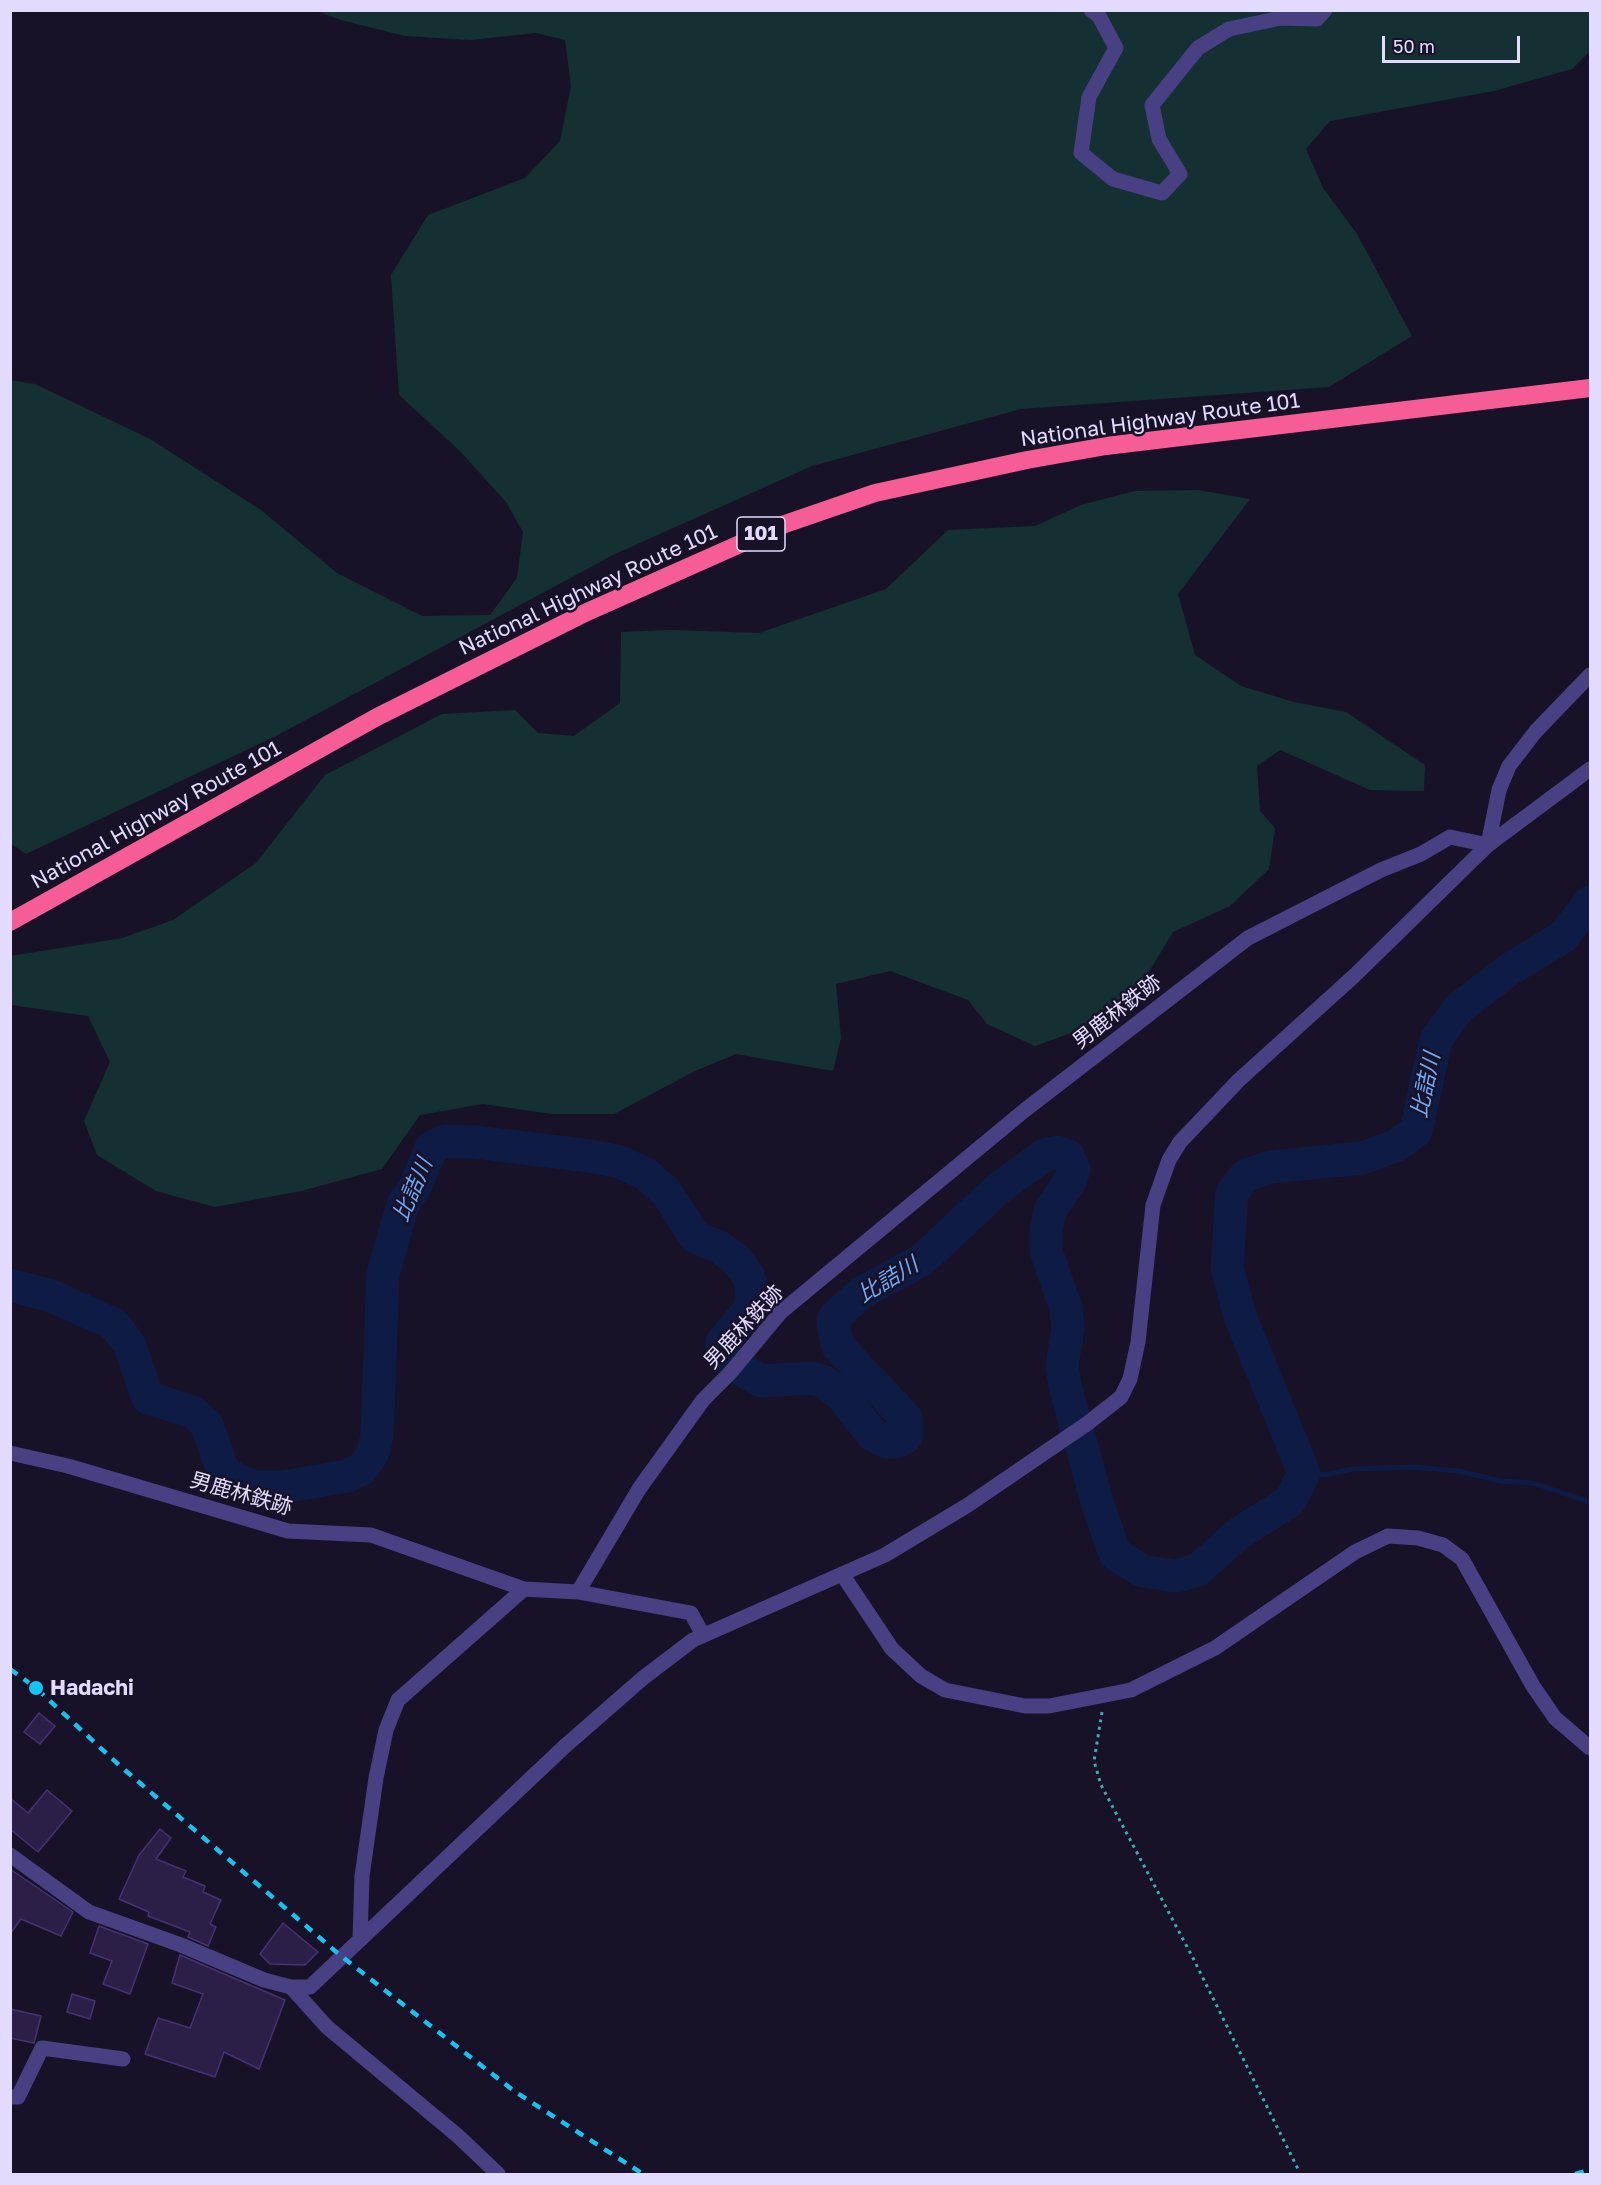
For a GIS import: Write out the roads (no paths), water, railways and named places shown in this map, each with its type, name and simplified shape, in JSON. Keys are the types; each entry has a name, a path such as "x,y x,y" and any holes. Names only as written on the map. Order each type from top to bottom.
{"highway":[{"name":"National Highway Route 101","path":"10,922 388,712 587,612 785,524 875,493 1027,460 1106,446 1590,388"}],"street":[{"path":"1091,10 1099,16 1116,48 1089,97 1081,153 1113,179 1161,194 1180,174 1159,139 1152,105 1198,48 1229,28 1281,18 1317,20 1325,10"},
{"path":"1488,845 1499,790 1509,766 1536,731 1590,675"},
{"path":"10,1856 89,1912 181,1945 264,1980 291,1987 310,1987 564,1747 643,1678 693,1640 885,1555 968,1505 1088,1423 1121,1397 1130,1378 1137,1342 1153,1205 1169,1160 1180,1142 1239,1080 1354,976 1488,845 1590,769"},
{"name":"男鹿林鉄跡","path":"10,1454 68,1466 288,1531 371,1535 524,1589 578,1592 639,1489 703,1400 790,1305 1025,1110 1248,938 1381,870 1421,854 1450,837 1488,845"},
{"path":"842,1574 892,1649 921,1676 945,1690 1025,1706 1049,1706 1131,1690 1215,1648 1355,1552 1388,1536 1418,1538 1443,1545 1462,1559 1533,1686 1555,1718 1590,1748"},
{"path":"360,1939 362,1876 376,1778 386,1730 398,1700 524,1589"},
{"path":"578,1592 691,1613 703,1635"},
{"path":"291,1987 327,2027 458,2136 498,2175"},
{"path":"10,2097 18,2097 42,2048 123,2059"}],"waterway":[{"name":"比詰川","path":"10,1285 49,1295 114,1324 129,1344 148,1398 193,1412 207,1425 223,1471 236,1479 255,1487 283,1487 347,1476 362,1469 373,1453 377,1435 383,1274 403,1204 415,1187 431,1148 445,1141 475,1142 590,1156 620,1162 646,1174 667,1193 695,1237 719,1247 737,1260 749,1277 752,1291 750,1309 722,1342 722,1352 744,1371 761,1381 811,1378 825,1382 843,1397 872,1434 887,1442 896,1442 906,1437 906,1418 838,1346 833,1324 834,1318 861,1293 922,1260 998,1189 1044,1155 1057,1152 1068,1156 1074,1169 1071,1179 1050,1211 1046,1230 1046,1251 1066,1308 1068,1328 1062,1365 1065,1386 1098,1505 1115,1554 1142,1571 1176,1576 1198,1570 1238,1534 1290,1501 1304,1473 1240,1316 1227,1268 1232,1192 1246,1175 1271,1167 1362,1158 1396,1146 1416,1131 1436,1040 1459,1008 1510,969 1563,937 1590,902"},
{"path":"1304,1473 1325,1475 1353,1469 1412,1467 1459,1471 1500,1481 1533,1483 1590,1502"}],"railway":[{"path":"10,1669 36,1688 119,1765 341,1956 514,2091 643,2174"},
{"path":"1575,2174 1590,2170"}],"place":[{"name":"Hadachi","path":"36,1688"}]}
